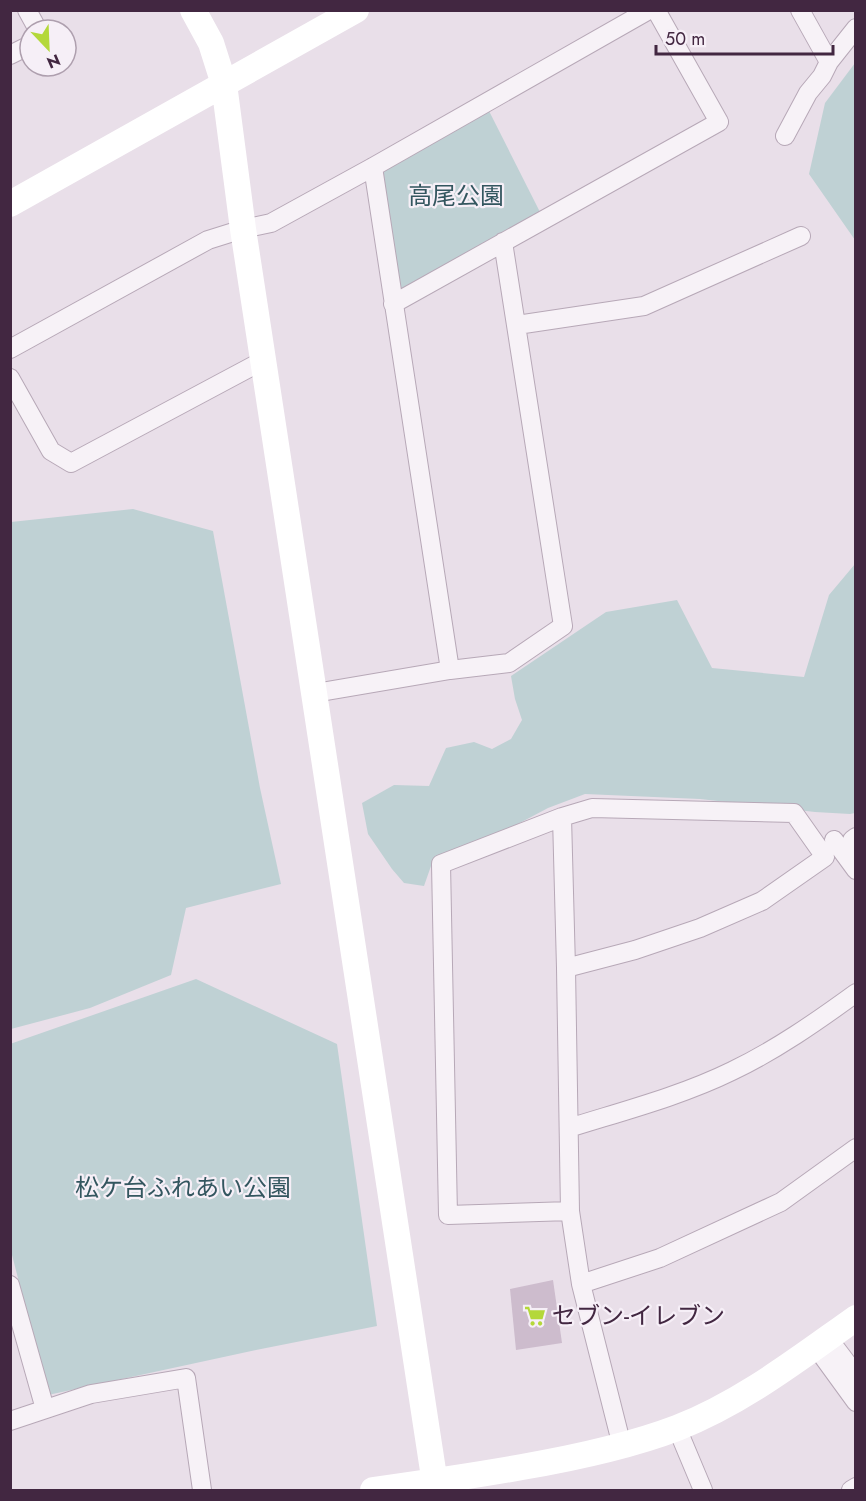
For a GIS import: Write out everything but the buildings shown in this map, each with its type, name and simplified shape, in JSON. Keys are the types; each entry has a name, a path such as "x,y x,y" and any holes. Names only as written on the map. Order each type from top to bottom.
{"street":[{"path":"194,10 211,43 224,84 243,229 436,1486"},
{"path":"10,204 356,10"},
{"path":"10,349 208,240 270,223 649,10"},
{"path":"393,304 719,122 657,10"},
{"path":"800,10 830,62"},
{"path":"785,136 808,93 855,28"},
{"path":"373,167 450,670"},
{"path":"517,324 644,306 801,236"},
{"path":"315,693 450,670 509,663 563,626 503,242"},
{"path":"10,378 51,451 70,463 264,360"},
{"path":"566,968 646,946 700,928 762,901 825,857 794,813 592,808 562,817 441,864 448,1215 570,1211"},
{"path":"562,817 570,1211 581,1284 622,1446"},
{"path":"855,837 852,840 855,844"},
{"path":"834,840 855,870"},
{"path":"568,1128 666,1098 732,1071 801,1032 855,993"},
{"path":"581,1284 660,1258 781,1202 855,1148"},
{"path":"10,1285 45,1408"},
{"path":"373,1491 436,1486 578,1457 622,1446 677,1428 723,1407 766,1382 855,1318"},
{"path":"822,1342 855,1375"},
{"path":"822,1342 855,1402"},
{"path":"10,1421 91,1394 186,1378 202,1491"},
{"path":"677,1428 703,1491"},
{"path":"851,1491 855,1487"}],"green space":[{"path":"855,63 855,240 809,174 825,103"},
{"name":"高尾公園","path":"488,109 542,216 396,299 378,171"},
{"path":"133,509 213,531 260,788 281,884 186,908 171,975 90,1008 11,1029 11,522"},
{"path":"855,564 855,813 815,812 700,799 585,794 548,808 501,833 446,853 431,866 424,886 404,883 368,834 362,803 394,785 429,786 446,748 474,742 492,749 511,739 522,720 511,676 606,612 677,600 712,668 804,677 829,595"},
{"name":"松ケ台ふれあい公園","path":"196,979 337,1044 377,1326 48,1395 11,1251 10,1044"}],"place":[{"name":"セブン-イレブン","path":"535,1316"}]}
